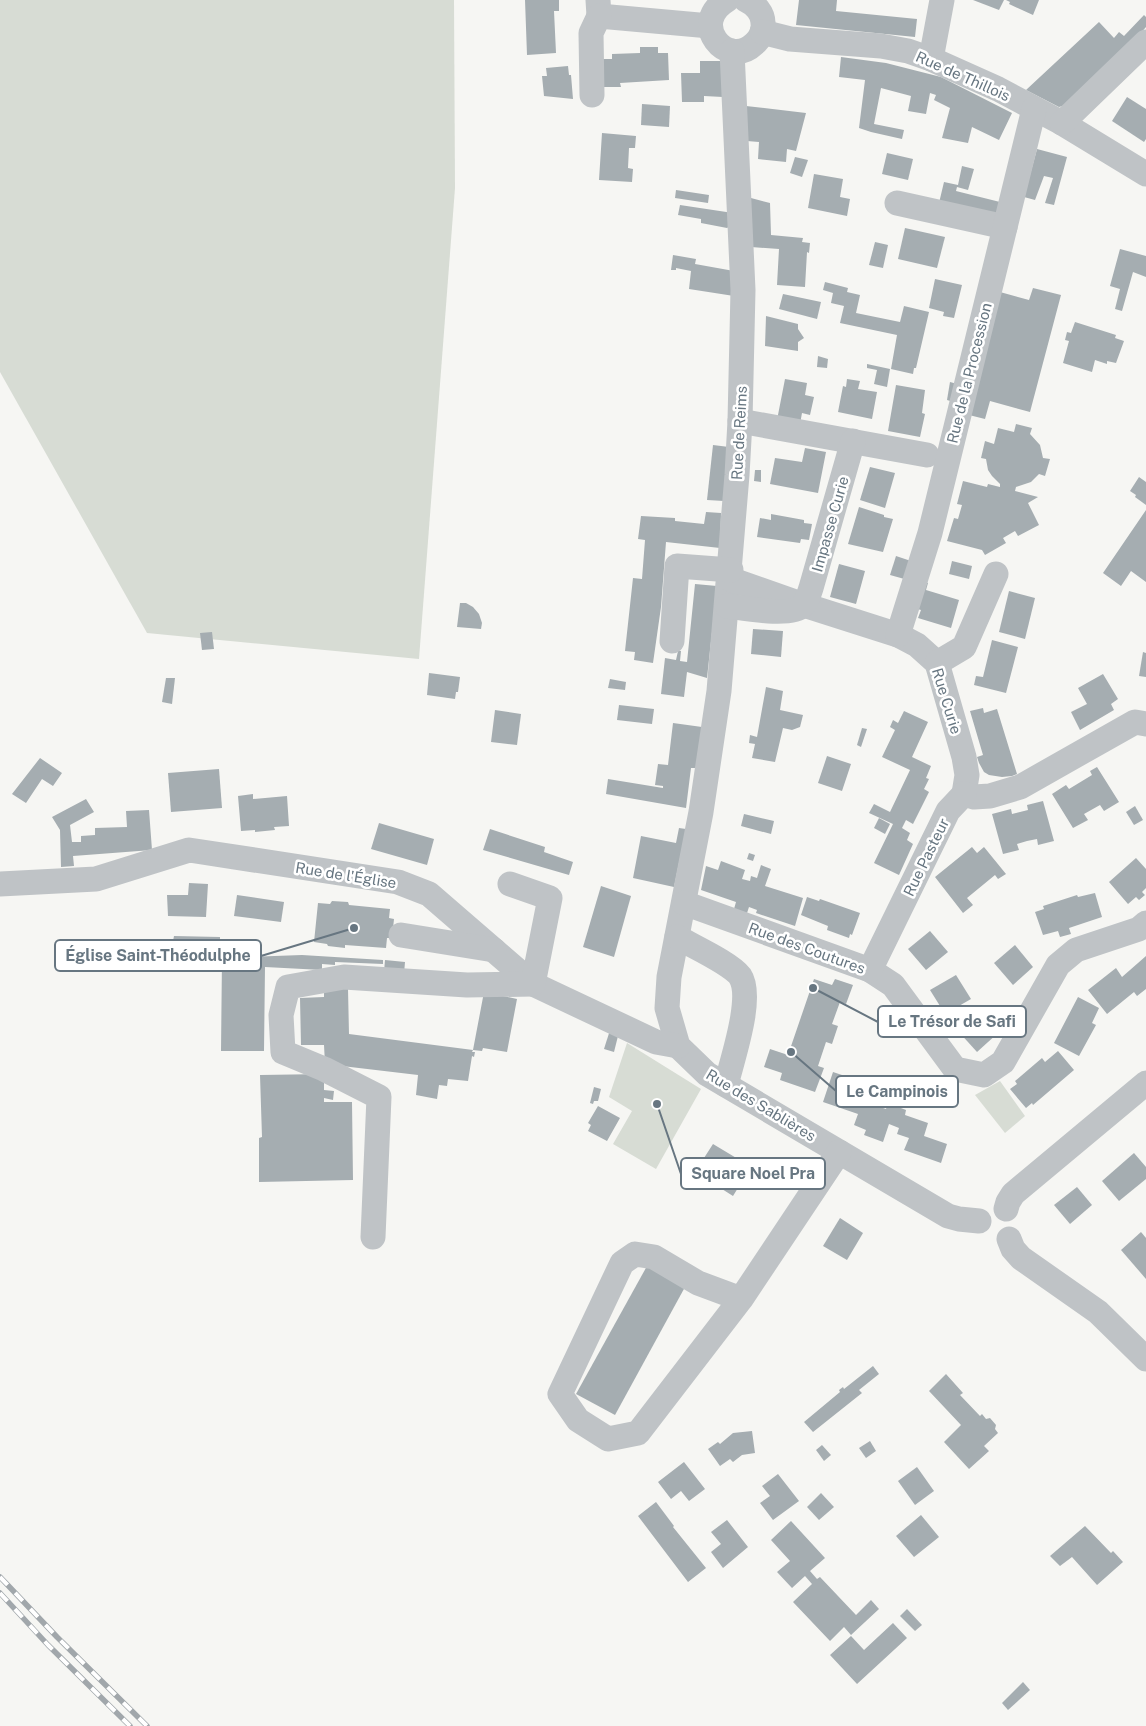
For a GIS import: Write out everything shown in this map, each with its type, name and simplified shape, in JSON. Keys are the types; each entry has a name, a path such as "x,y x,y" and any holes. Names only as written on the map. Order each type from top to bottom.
{"street":[{"path":"727,0 714,10 710,26 719,45 732,51 742,51 751,47 758,41 762,32 762,16 751,2 746,0"},
{"path":"931,59 942,0"},
{"path":"592,95 591,34 598,8 710,26"},
{"name":"Rue de Thillois","path":"762,32 790,39 881,46 908,51 931,59 1062,122 1146,174"},
{"path":"1062,122 1146,42"},
{"name":"Rue de Reims","path":"684,903 701,812 719,691 730,574 740,421 743,290 732,51"},
{"name":"Rue de la Procession","path":"898,635 930,533 1034,108"},
{"path":"897,203 1005,227"},
{"path":"740,421 927,455"},
{"name":"Impasse Curie","path":"804,605 812,588 853,442"},
{"name":"Rue Curie","path":"672,641 676,566 730,574 804,605 898,635 916,645 937,663 964,757 967,775 964,794"},
{"path":"937,663 964,647 996,574"},
{"path":"727,606 797,611 804,605"},
{"path":"964,794 974,797 990,796 1020,788 1135,722 1146,724"},
{"name":"Rue Pasteur","path":"870,970 948,811 964,794"},
{"name":"Rue de l'Église","path":"0,884 96,879 189,850 398,882 429,894 533,984 656,1042 678,1046"},
{"path":"373,1237 378,1097 324,1069 283,1052 281,1016 288,987 344,977 467,985 533,984 550,898 510,884"},
{"name":"Rue des Coutures","path":"684,903 870,970 893,985 956,1069 984,1075 1003,1062 1058,964 1076,950 1139,929 1146,923"},
{"name":"Rue des Sablières","path":"684,903 669,977 667,1008 678,1046 706,1074 948,1216 980,1221"},
{"path":"401,935 494,950"},
{"path":"677,937 722,962 739,975 745,987 745,1005 726,1085"},
{"path":"1006,1209 1013,1194 1146,1083"},
{"path":"741,1299 698,1283 654,1256 635,1254 622,1263 560,1394 578,1420 608,1439 638,1433 741,1299 839,1152"},
{"path":"995,1207 1006,1209 1015,1223 1013,1234 1009,1239 998,1243 986,1240 980,1231 980,1221 985,1212 995,1207"},
{"path":"1009,1239 1013,1249 1021,1258 1098,1312 1146,1359"}],"shaded area":[{"path":"0,0 454,0 455,188 419,659 147,633 0,372"},
{"path":"627,1043 701,1089 656,1169 613,1144 632,1111 609,1097"},
{"path":"1000,1081 1025,1116 1005,1133 975,1095"}],"building":[{"path":"525,0 559,0 559,11 554,11 556,53 527,55"},
{"path":"799,0 837,0 836,11 917,19 915,37 796,25"},
{"path":"973,0 1004,0 999,10"},
{"path":"1006,0 1039,0 1033,15 1009,4 1010,2"},
{"path":"1144,15 1146,17 1146,27 1125,51 1066,105 1059,107 1026,90 1099,22 1114,38 1119,32 1124,36"},
{"path":"640,47 658,47 658,53 668,53 669,80 620,83 621,87 601,87 600,59 612,59 612,54 640,53"},
{"path":"841,57 886,63 941,77 1012,113 999,140 972,127 968,143 942,138 950,108 934,100 936,95 930,93 926,114 908,111 911,96 881,88 874,124 904,130 902,139 871,132 859,128 865,80 839,77"},
{"path":"700,61 721,61 723,97 704,96 704,102 682,102 681,73 700,73"},
{"path":"568,66 569,75 571,75 573,99 544,96 542,76 547,76 546,68"},
{"path":"1127,97 1146,109 1146,139 1144,142 1112,121"},
{"path":"642,104 670,106 669,127 641,125"},
{"path":"746,106 806,113 796,151 787,149 786,162 758,159 759,142 747,141"},
{"path":"602,133 636,136 635,148 629,148 628,168 633,169 632,182 599,180"},
{"path":"1037,149 1067,157 1054,205 1045,203 1053,178 1044,176 1035,200 1024,197"},
{"path":"887,153 913,159 908,180 882,174"},
{"path":"795,157 808,160 802,177 790,173"},
{"path":"962,166 974,169 968,190 957,187 956,191 1000,202 997,215 939,203 944,182 958,185"},
{"path":"814,174 843,179 840,197 850,199 847,216 808,208"},
{"path":"676,190 709,195 708,203 675,198"},
{"path":"751,198 770,203 771,235 803,238 802,242 810,243 809,253 807,252 805,287 777,285 779,249 751,247"},
{"path":"680,205 733,213 733,224 727,228 701,223 701,219 678,215"},
{"path":"905,228 945,237 937,268 898,259"},
{"path":"875,242 888,245 883,268 869,265"},
{"path":"1120,249 1146,256 1146,277 1133,272 1122,311 1115,309 1120,289 1110,286"},
{"path":"673,255 696,259 695,264 734,271 734,296 689,289 691,271 676,268 676,270 671,270"},
{"path":"935,279 962,285 954,318 943,316 944,312 929,308"},
{"path":"825,282 848,288 847,292 860,295 856,313 900,322 904,306 929,312 913,374 891,369 897,335 840,323 844,306 831,303 833,293 823,290"},
{"path":"1033,288 1061,295 1030,412 990,401 985,419 965,414 1000,292 1029,300"},
{"path":"783,294 821,302 817,319 779,309"},
{"path":"766,316 798,324 798,329 804,338 798,342 798,351 765,346"},
{"path":"1075,322 1116,335 1115,338 1124,341 1116,363 1107,361 1107,364 1095,360 1092,372 1063,363 1069,341 1065,340 1067,332 1071,333"},
{"path":"818,356 828,359 827,368 817,367"},
{"path":"867,364 890,369 887,387 874,384 877,370 867,368"},
{"path":"785,379 807,383 805,395 814,397 810,415 802,413 800,424 777,420"},
{"path":"847,379 860,381 858,389 877,392 872,419 838,412 843,386 846,387"},
{"path":"950,382 961,385 957,403 947,400"},
{"path":"896,385 925,390 922,413 925,414 920,437 888,431"},
{"path":"1016,424 1032,428 1030,434 1040,445 1043,458 1050,459 1045,476 1039,474 1031,482 1016,487 1015,491 1038,497 1028,503 1039,525 1018,536 1015,531 1003,538 1006,543 985,555 982,550 947,541 954,518 958,519 962,505 957,504 963,481 987,487 988,484 1000,487 1000,484 988,470 986,459 981,458 985,441 994,444 998,428 1014,432"},
{"path":"713,445 729,447 724,501 707,500"},
{"path":"805,448 826,452 818,493 770,484 775,458 802,462"},
{"path":"870,467 895,473 885,508 860,500"},
{"path":"755,470 761,470 761,482 754,481"},
{"path":"1139,477 1146,482 1146,505 1130,491"},
{"path":"859,507 893,519 883,552 848,544"},
{"path":"1146,510 1146,582 1131,571 1121,586 1103,573"},
{"path":"706,512 721,513 720,548 666,542 661,607 653,663 634,660 635,652 625,651 633,578 642,579 645,540 638,539 641,516 675,518 675,521 704,524"},
{"path":"771,514 804,520 804,523 812,524 809,540 801,539 800,543 757,537 760,518 771,520"},
{"path":"896,556 914,562 908,580 890,575"},
{"path":"952,561 972,566 969,579 949,574"},
{"path":"839,564 865,571 856,604 830,597"},
{"path":"920,580 928,583 926,590 959,600 951,628 918,618 921,610 911,607"},
{"path":"695,584 717,586 707,678 687,672 684,697 661,694 665,658 676,660 678,651 681,651 680,661 687,662"},
{"path":"1009,591 1035,598 1025,639 999,632"},
{"path":"460,603 466,603 473,607 479,614 482,623 481,629 457,627"},
{"path":"753,629 783,631 781,657 751,654"},
{"path":"212,632 214,649 202,650 200,633"},
{"path":"992,640 1018,647 1006,693 974,685 976,676 983,677"},
{"path":"1143,652 1146,653 1146,677 1139,676"},
{"path":"429,673 460,677 455,699 427,695"},
{"path":"1103,674 1118,699 1111,704 1114,710 1080,730 1071,712 1087,704 1078,688"},
{"path":"166,678 175,678 172,704 162,702"},
{"path":"610,679 626,682 625,690 608,688"},
{"path":"766,687 783,691 780,710 803,715 800,727 792,730 783,728 775,762 752,758 755,744 749,743 750,735 757,737"},
{"path":"619,705 654,709 652,724 617,720"},
{"path":"983,708 984,713 997,709 1017,774 1002,777 989,775 984,772 979,763 977,757 983,755 970,711"},
{"path":"495,710 521,714 517,745 491,742"},
{"path":"904,711 928,722 912,757 931,766 926,778 929,779 924,789 929,792 913,824 906,820 902,828 910,833 907,840 913,844 899,875 874,863 893,824 869,813 874,804 890,812 910,770 882,757 895,730 890,727 893,720 898,723"},
{"path":"673,723 702,727 696,768 691,768 686,808 606,794 608,779 663,788 663,786 655,785 658,764 668,765"},
{"path":"862,728 867,729 861,747 857,745"},
{"path":"827,756 851,764 842,791 818,783"},
{"path":"40,758 62,773 53,786 42,779 26,803 12,794"},
{"path":"1097,767 1119,802 1104,811 1100,805 1084,814 1088,820 1073,828 1052,794 1066,785 1069,789 1092,775 1090,771"},
{"path":"219,769 222,808 171,812 168,773"},
{"path":"253,794 253,799 287,796 289,826 274,827 275,830 241,831 238,796"},
{"path":"86,799 94,812 70,825 72,842 81,842 81,836 95,835 95,828 127,827 126,811 149,810 152,850 73,856 74,866 61,867 60,830 52,817"},
{"path":"1043,801 1054,841 1038,845 1037,839 1027,841 1017,844 1019,850 1003,854 992,814 1011,809 1012,814 1028,810 1027,805"},
{"path":"1135,806 1143,820 1134,825 1126,812"},
{"path":"744,814 774,821 771,834 741,826"},
{"path":"879,818 890,824 885,834 874,828"},
{"path":"379,823 434,839 427,865 371,849"},
{"path":"679,828 686,829 674,887 633,878 641,836 676,843"},
{"path":"490,829 545,847 544,852 573,862 569,875 483,850"},
{"path":"972,847 977,853 984,847 1006,874 998,879 995,875 967,898 973,905 963,913 935,877"},
{"path":"749,853 755,855 753,861 747,859"},
{"path":"1136,858 1146,869 1146,888 1142,892 1145,895 1139,900 1136,897 1128,904 1109,882"},
{"path":"721,861 745,870 742,879 750,881 751,876 757,878 761,865 771,869 765,886 803,898 795,926 756,913 757,910 749,907 747,913 734,909 736,902 701,890 706,866 718,870"},
{"path":"189,883 208,884 206,917 168,916 167,895 188,895"},
{"path":"601,886 631,896 614,957 583,947"},
{"path":"1095,893 1102,917 1069,928 1071,934 1060,937 1058,931 1043,935 1035,912 1044,909 1043,906 1077,895 1078,897"},
{"path":"237,895 284,902 281,922 234,916"},
{"path":"807,897 819,901 820,899 860,913 852,935 850,934 849,938 827,930 828,926 801,915"},
{"path":"332,901 348,902 349,905 390,909 389,918 394,919 392,938 387,938 386,948 345,945 345,948 314,942 318,903 330,904"},
{"path":"930,931 948,952 926,970 908,949"},
{"path":"174,936 220,937 220,956 167,954 168,941 173,941"},
{"path":"1015,945 1033,967 1013,985 994,963"},
{"path":"302,955 383,960 383,964 335,962 335,965 322,964 322,970 265,967 264,1051 221,1051 222,958"},
{"path":"1146,956 1146,989 1137,996 1134,992 1107,1014 1088,990 1116,968 1122,977"},
{"path":"385,960 405,962 404,974 384,972"},
{"path":"956,975 971,999 945,1014 930,990"},
{"path":"814,979 832,985 835,979 853,985 846,1004 840,1002 832,1024 838,1026 832,1044 826,1042 818,1066 824,1068 815,1092 780,1080 782,1073 764,1067 770,1049 788,1055"},
{"path":"324,989 348,989 349,1034 473,1050 472,1052 475,1052 474,1057 472,1056 468,1081 448,1079 447,1086 439,1085 437,1099 416,1095 418,1075 325,1064 324,1045 301,1045 300,998 324,997"},
{"path":"484,992 517,999 507,1052 483,1048 482,1051 473,1050"},
{"path":"1078,997 1099,1008 1092,1023 1096,1025 1079,1056 1054,1043"},
{"path":"979,1012 998,1033 977,1052 958,1031"},
{"path":"610,1030 618,1036 614,1052 604,1049"},
{"path":"1058,1051 1074,1070 1033,1105 1032,1103 1026,1108 1010,1089 1017,1084 1015,1081 1042,1058 1045,1062"},
{"path":"833,1072 845,1076 841,1088 864,1096 863,1101 886,1109 888,1103 906,1110 905,1115 928,1123 924,1136 947,1144 941,1163 904,1150 909,1138 897,1134 899,1128 889,1124 883,1142 864,1135 866,1130 854,1125 858,1114 823,1102"},
{"path":"324,1074 324,1090 334,1091 333,1100 324,1098 324,1102 352,1102 353,1180 259,1182 259,1138 262,1137 260,1075"},
{"path":"594,1087 601,1089 598,1101 594,1101 593,1104 590,1103"},
{"path":"598,1106 620,1118 607,1141 588,1131 591,1125 588,1123"},
{"path":"713,1144 738,1159 736,1162 749,1170 733,1196 695,1172"},
{"path":"1134,1153 1146,1167 1146,1179 1119,1201 1102,1181"},
{"path":"1077,1187 1092,1205 1070,1224 1054,1205"},
{"path":"840,1218 863,1233 847,1260 823,1246"},
{"path":"1141,1232 1146,1238 1146,1279 1121,1250"},
{"path":"647,1266 685,1287 615,1415 576,1394"},
{"path":"873,1366 879,1374 859,1390 862,1393 813,1432 804,1422 840,1392 839,1390 843,1387 844,1389"},
{"path":"946,1374 963,1393 960,1395 980,1416 982,1414 986,1419 990,1418 996,1425 995,1429 998,1433 984,1446 989,1451 969,1469 944,1442 961,1425 929,1391"},
{"path":"752,1431 755,1453 742,1455 733,1462 730,1459 720,1466 708,1449 718,1442 720,1444 733,1433"},
{"path":"870,1441 876,1451 866,1458 859,1448"},
{"path":"822,1445 831,1455 824,1461 816,1450"},
{"path":"684,1462 705,1489 689,1501 681,1491 671,1499 658,1482"},
{"path":"917,1467 934,1491 915,1505 898,1481"},
{"path":"778,1474 799,1501 773,1520 760,1503 770,1496 762,1486"},
{"path":"821,1493 834,1507 819,1520 807,1507"},
{"path":"656,1502 673,1527 706,1568 688,1582 638,1516"},
{"path":"921,1515 939,1537 914,1557 896,1536"},
{"path":"727,1520 748,1547 723,1568 711,1552 721,1544 711,1532"},
{"path":"791,1521 825,1558 810,1571 817,1579 820,1577 856,1615 871,1600 879,1609 851,1635 844,1627 830,1641 793,1602 812,1584 805,1576 792,1588 777,1572 790,1561 771,1540"},
{"path":"1085,1526 1111,1553 1113,1551 1123,1562 1097,1585 1072,1557 1060,1566 1050,1556"},
{"path":"907,1609 922,1625 915,1631 900,1616"},
{"path":"893,1623 907,1638 857,1684 830,1655 851,1636 864,1650"},
{"path":"1023,1682 1030,1690 1008,1710 1002,1703"}],"railway":[{"path":"0,1577 57,1637 147,1726"},
{"path":"0,1593 48,1645 130,1726"}],"place":[{"name":"Église Saint-Théodulphe","path":"354,928"},
{"name":"Le Trésor de Safi","path":"813,988"},
{"name":"Le Campinois","path":"791,1052"},
{"name":"Square Noel Pra","path":"657,1104"}]}
